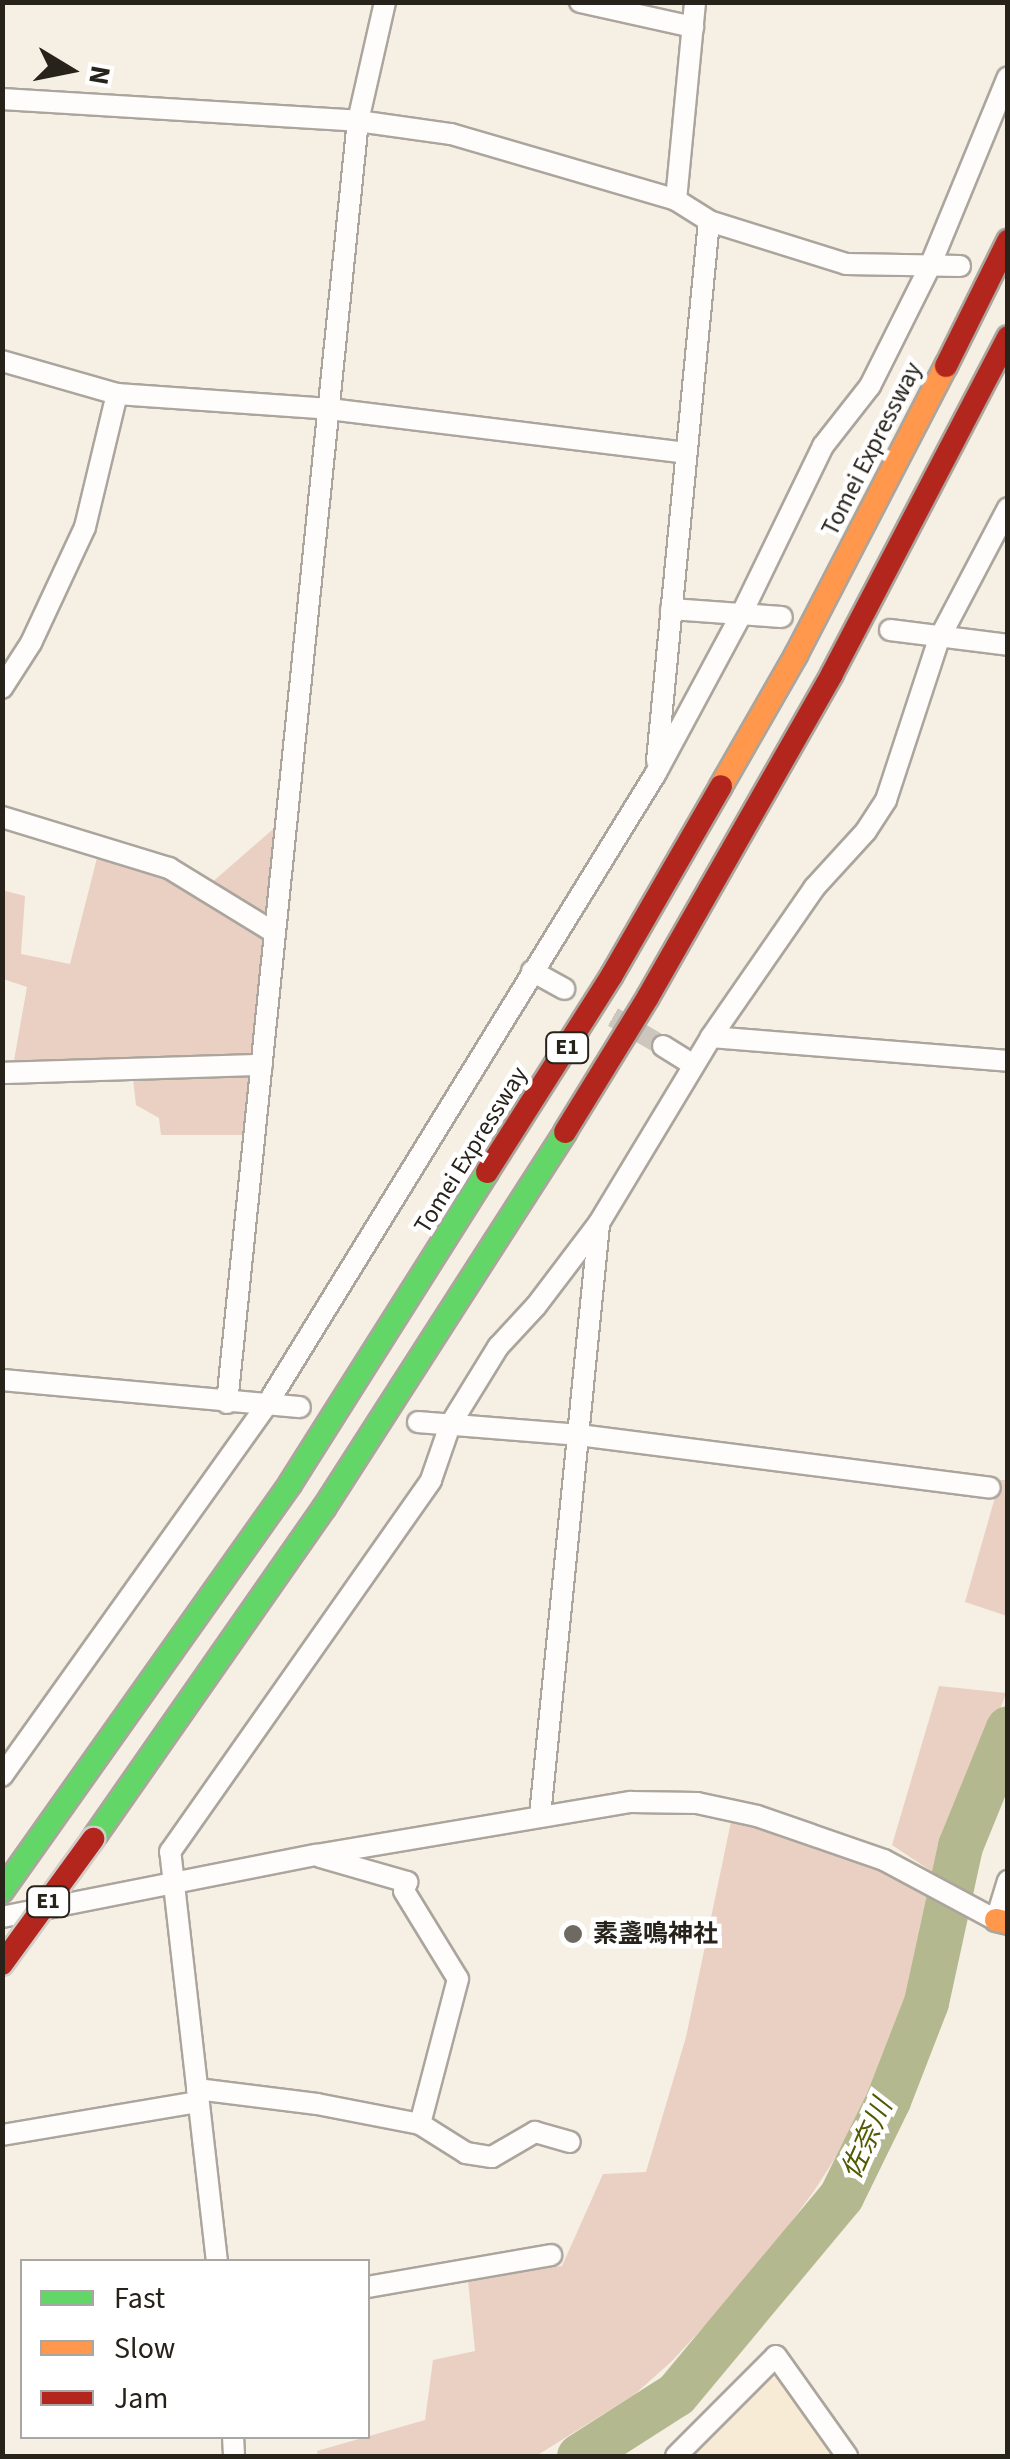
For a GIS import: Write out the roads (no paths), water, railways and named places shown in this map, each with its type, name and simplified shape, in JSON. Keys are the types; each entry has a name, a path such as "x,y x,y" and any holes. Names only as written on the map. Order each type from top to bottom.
{"highway":[{"name":"Tomei Expressway","path":"2,1890 290,1484 612,975 796,655 921,418 1008,241"},
{"name":"E1","path":"2,1964 324,1508 474,1278 648,998 832,674 1008,337"}],"street":[{"path":"228,1403 358,120 385,2"},
{"path":"580,2 693,27"},
{"path":"676,200 696,2"},
{"path":"2,1776 266,1406 656,773 741,616 823,446 870,386 930,266 1008,77"},
{"path":"2,98 358,120 451,134 676,200 709,221 846,264 960,266"},
{"path":"656,773 709,221"},
{"path":"2,360 117,394 328,409 686,453"},
{"path":"2,688 31,643 84,526 117,394"},
{"path":"217,2259 170,1852 431,1480 450,1425 498,1347 599,1223 711,1037 814,888 866,831 886,800 939,639 1008,508"},
{"path":"671,609 782,617"},
{"path":"890,630 1008,646"},
{"path":"2,817 170,868 275,933"},
{"path":"532,970 564,989"},
{"path":"711,1037 1008,1061"},
{"path":"663,1046 694,1065"},
{"path":"2,1072 262,1065"},
{"path":"540,1816 599,1223"},
{"path":"2,1380 300,1407"},
{"path":"418,1422 578,1436 990,1488"},
{"path":"2,1917 316,1856 631,1802 698,1804 757,1816 866,1854 1002,1921 1008,1881"},
{"path":"316,1856 406,1882 404,1892 458,1979 420,2124"},
{"path":"2,2135 197,2095 317,2104 420,2124 466,2152 492,2157 535,2132 570,2142"},
{"path":"370,2287 551,2254"},
{"path":"676,2456 776,2356 847,2456"}],"waterway":[{"name":"佐奈川","path":"579,2456 676,2394 841,2196 888,2100 926,2002 960,1846 1008,1728"}],"tunnel":[{"path":"587,1002 663,1046"}],"place":[{"name":"素盞鳴神社","path":"573,1934"}]}
